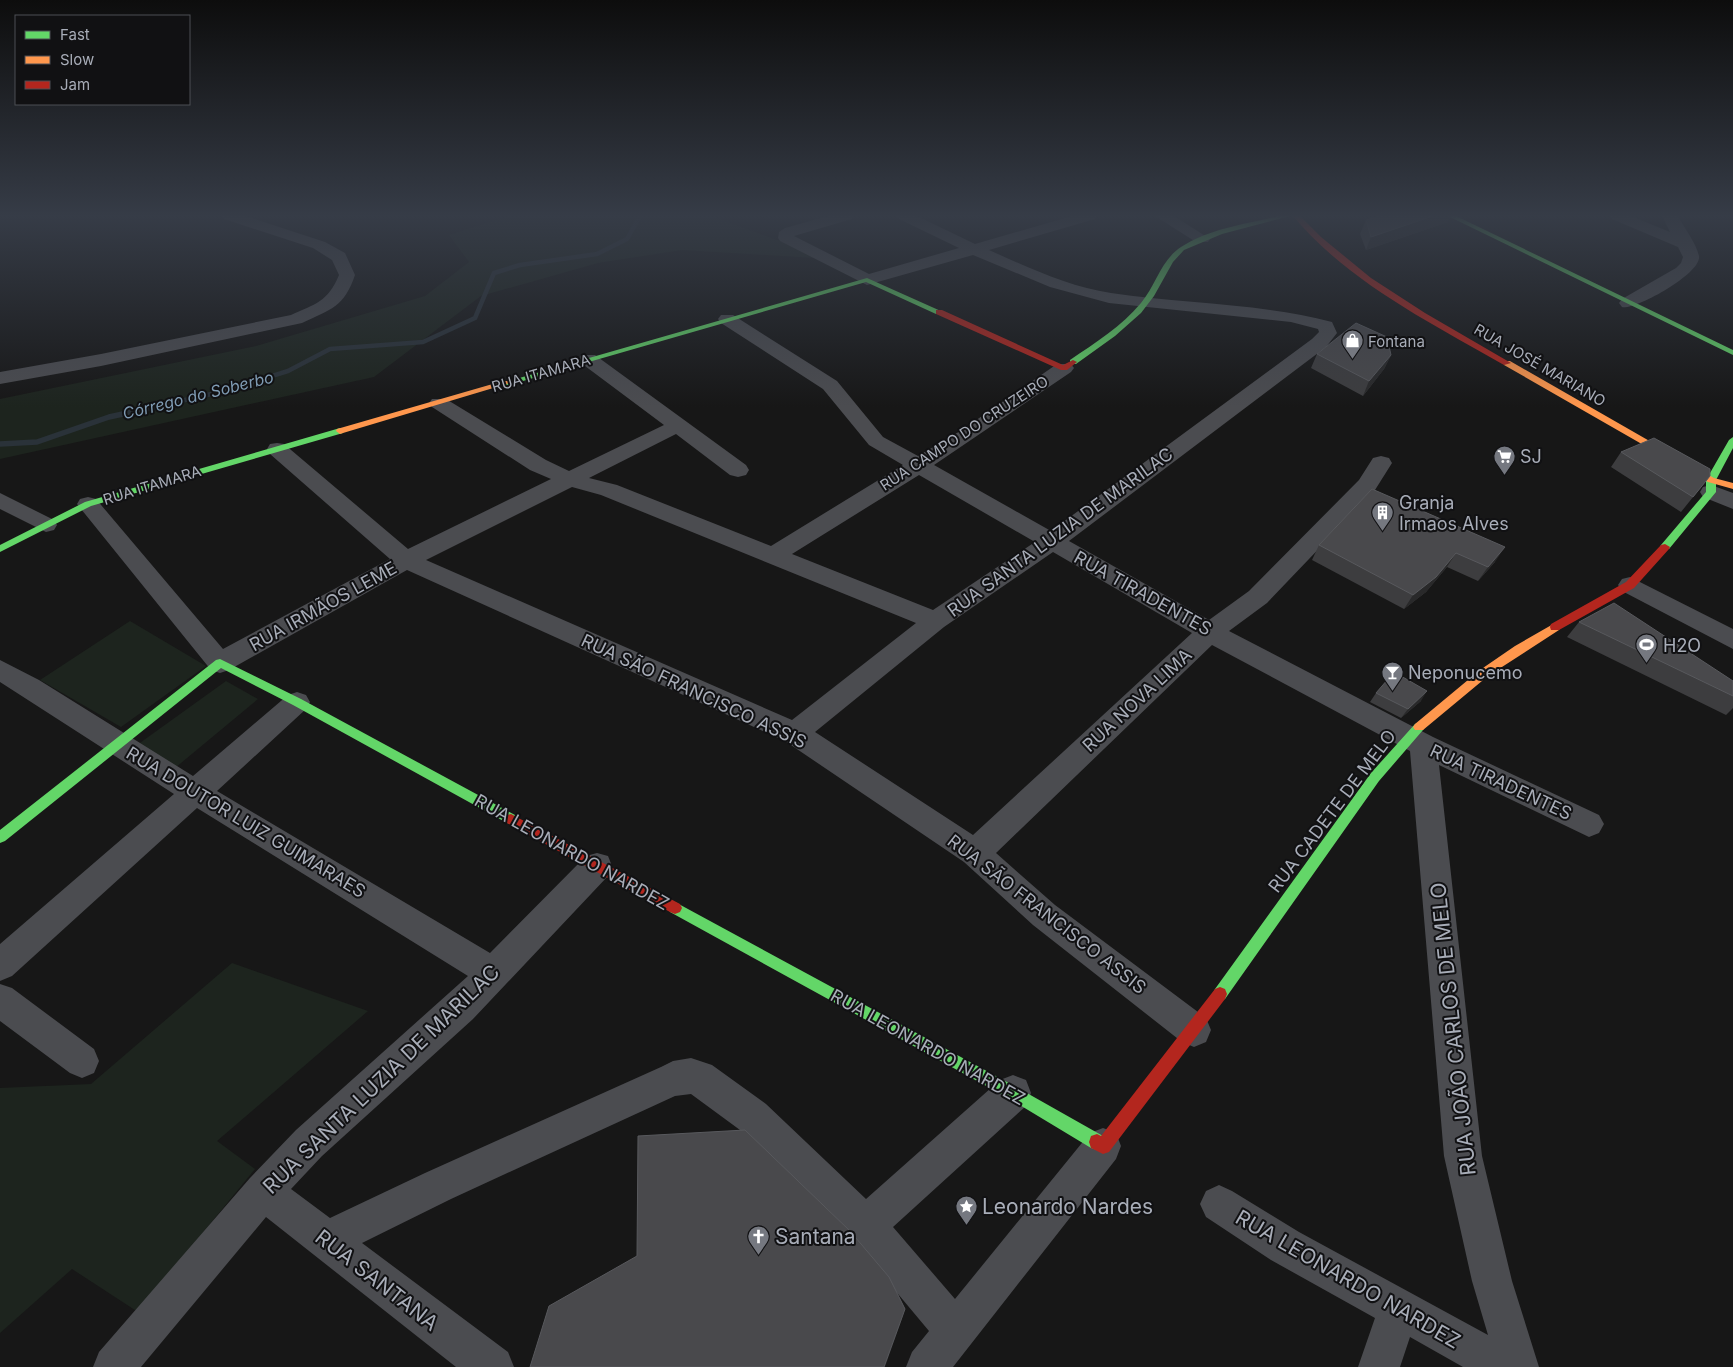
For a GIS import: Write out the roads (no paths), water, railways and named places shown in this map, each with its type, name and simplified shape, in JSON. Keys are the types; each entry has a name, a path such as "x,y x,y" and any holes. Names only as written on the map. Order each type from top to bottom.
{"street":[{"path":"0,378 129,355 296,319 322,307 340,294 345,280"},
{"path":"867,280 1064,368"},
{"name":"RUA ITAMARA","path":"0,549 88,504 867,280"},
{"path":"1050,280 1070,288 1109,298 1292,317 1326,326 1328,333"},
{"name":"RUA CAMPO DO CRUZEIRO","path":"774,555 969,434 1098,345 1137,313 1147,302 1161,280"},
{"name":"RUA JOSÉ MARIANO","path":"1372,280 1406,304 1710,486 1733,486"},
{"path":"1581,280 1733,353"},
{"path":"1628,303 1668,280"},
{"name":"RUA TIRADENTES","path":"728,320 840,393 867,433 876,441 1210,632 1416,741 1589,824"},
{"name":"RUA SANTA LUZIA DE MARILAC","path":"795,733 934,621 1052,542 1319,343 1328,333"},
{"path":"588,359 738,470"},
{"path":"439,403 538,465 568,479 609,490 934,621"},
{"name":"RUA IRMÃOS LEME","path":"0,837 220,663 406,560 679,425"},
{"name":"RUA CADETE DE MELO","path":"1103,1146 1194,1030 1375,777 1416,741 1458,691 1495,664 1546,632 1630,585 1681,530 1710,486 1733,440"},
{"name":"RUA SÃO FRANCISCO ASSIS","path":"277,449 406,560 795,733 975,853 1044,915 1194,1030"},
{"name":"RUA NOVA LIMA","path":"975,853 1210,632 1258,597 1367,485 1381,463"},
{"path":"1710,486 1733,502"},
{"path":"0,500 46,525"},
{"name":"RUA LEONARDO NARDEZ","path":"88,504 220,663 296,702 1013,1093 1103,1146"},
{"path":"1630,585 1733,640"},
{"name":"RUA DOUTOR LUIZ GUIMARAES","path":"0,670 30,687 196,793 492,973"},
{"path":"0,965 196,793 296,702"},
{"name":"RUA JOÃO CARLOS DE MELO","path":"1416,741 1462,1156 1492,1281 1518,1367"},
{"name":"RUA SANTA LUZIA DE MARILAC","path":"114,1367 263,1191 309,1143 461,1007 597,866"},
{"path":"0,1000 82,1061"},
{"path":"325,1241 438,1186 673,1079 691,1076 711,1084 754,1117 866,1225 956,1332"},
{"path":"866,1225 1013,1093"},
{"path":"927,1367 1103,1146"},
{"name":"RUA SANTANA","path":"263,1191 325,1241 493,1367"},
{"name":"RUA LEONARDO NARDEZ","path":"1219,1204 1284,1246 1399,1307 1504,1367"},
{"path":"1379,1367 1399,1307"}],"waterway":[{"name":"Córrego do Soberbo","path":"150,408 220,392 288,371 330,349 423,342 475,318 491,280"},
{"name":"Córrego do Soberbo","path":"0,444 37,442 109,417 155,407"}],"place":[{"name":"Fontana","path":"1352,360"},
{"name":"SJ","path":"1504,475"},
{"name":"Granja Irmaos Alves","path":"1383,531"},
{"name":"H2O","path":"1647,664"},
{"name":"Neponucemo","path":"1392,691"},
{"name":"Leonardo Nardes","path":"966,1225"},
{"name":"Santana","path":"759,1255"}]}
